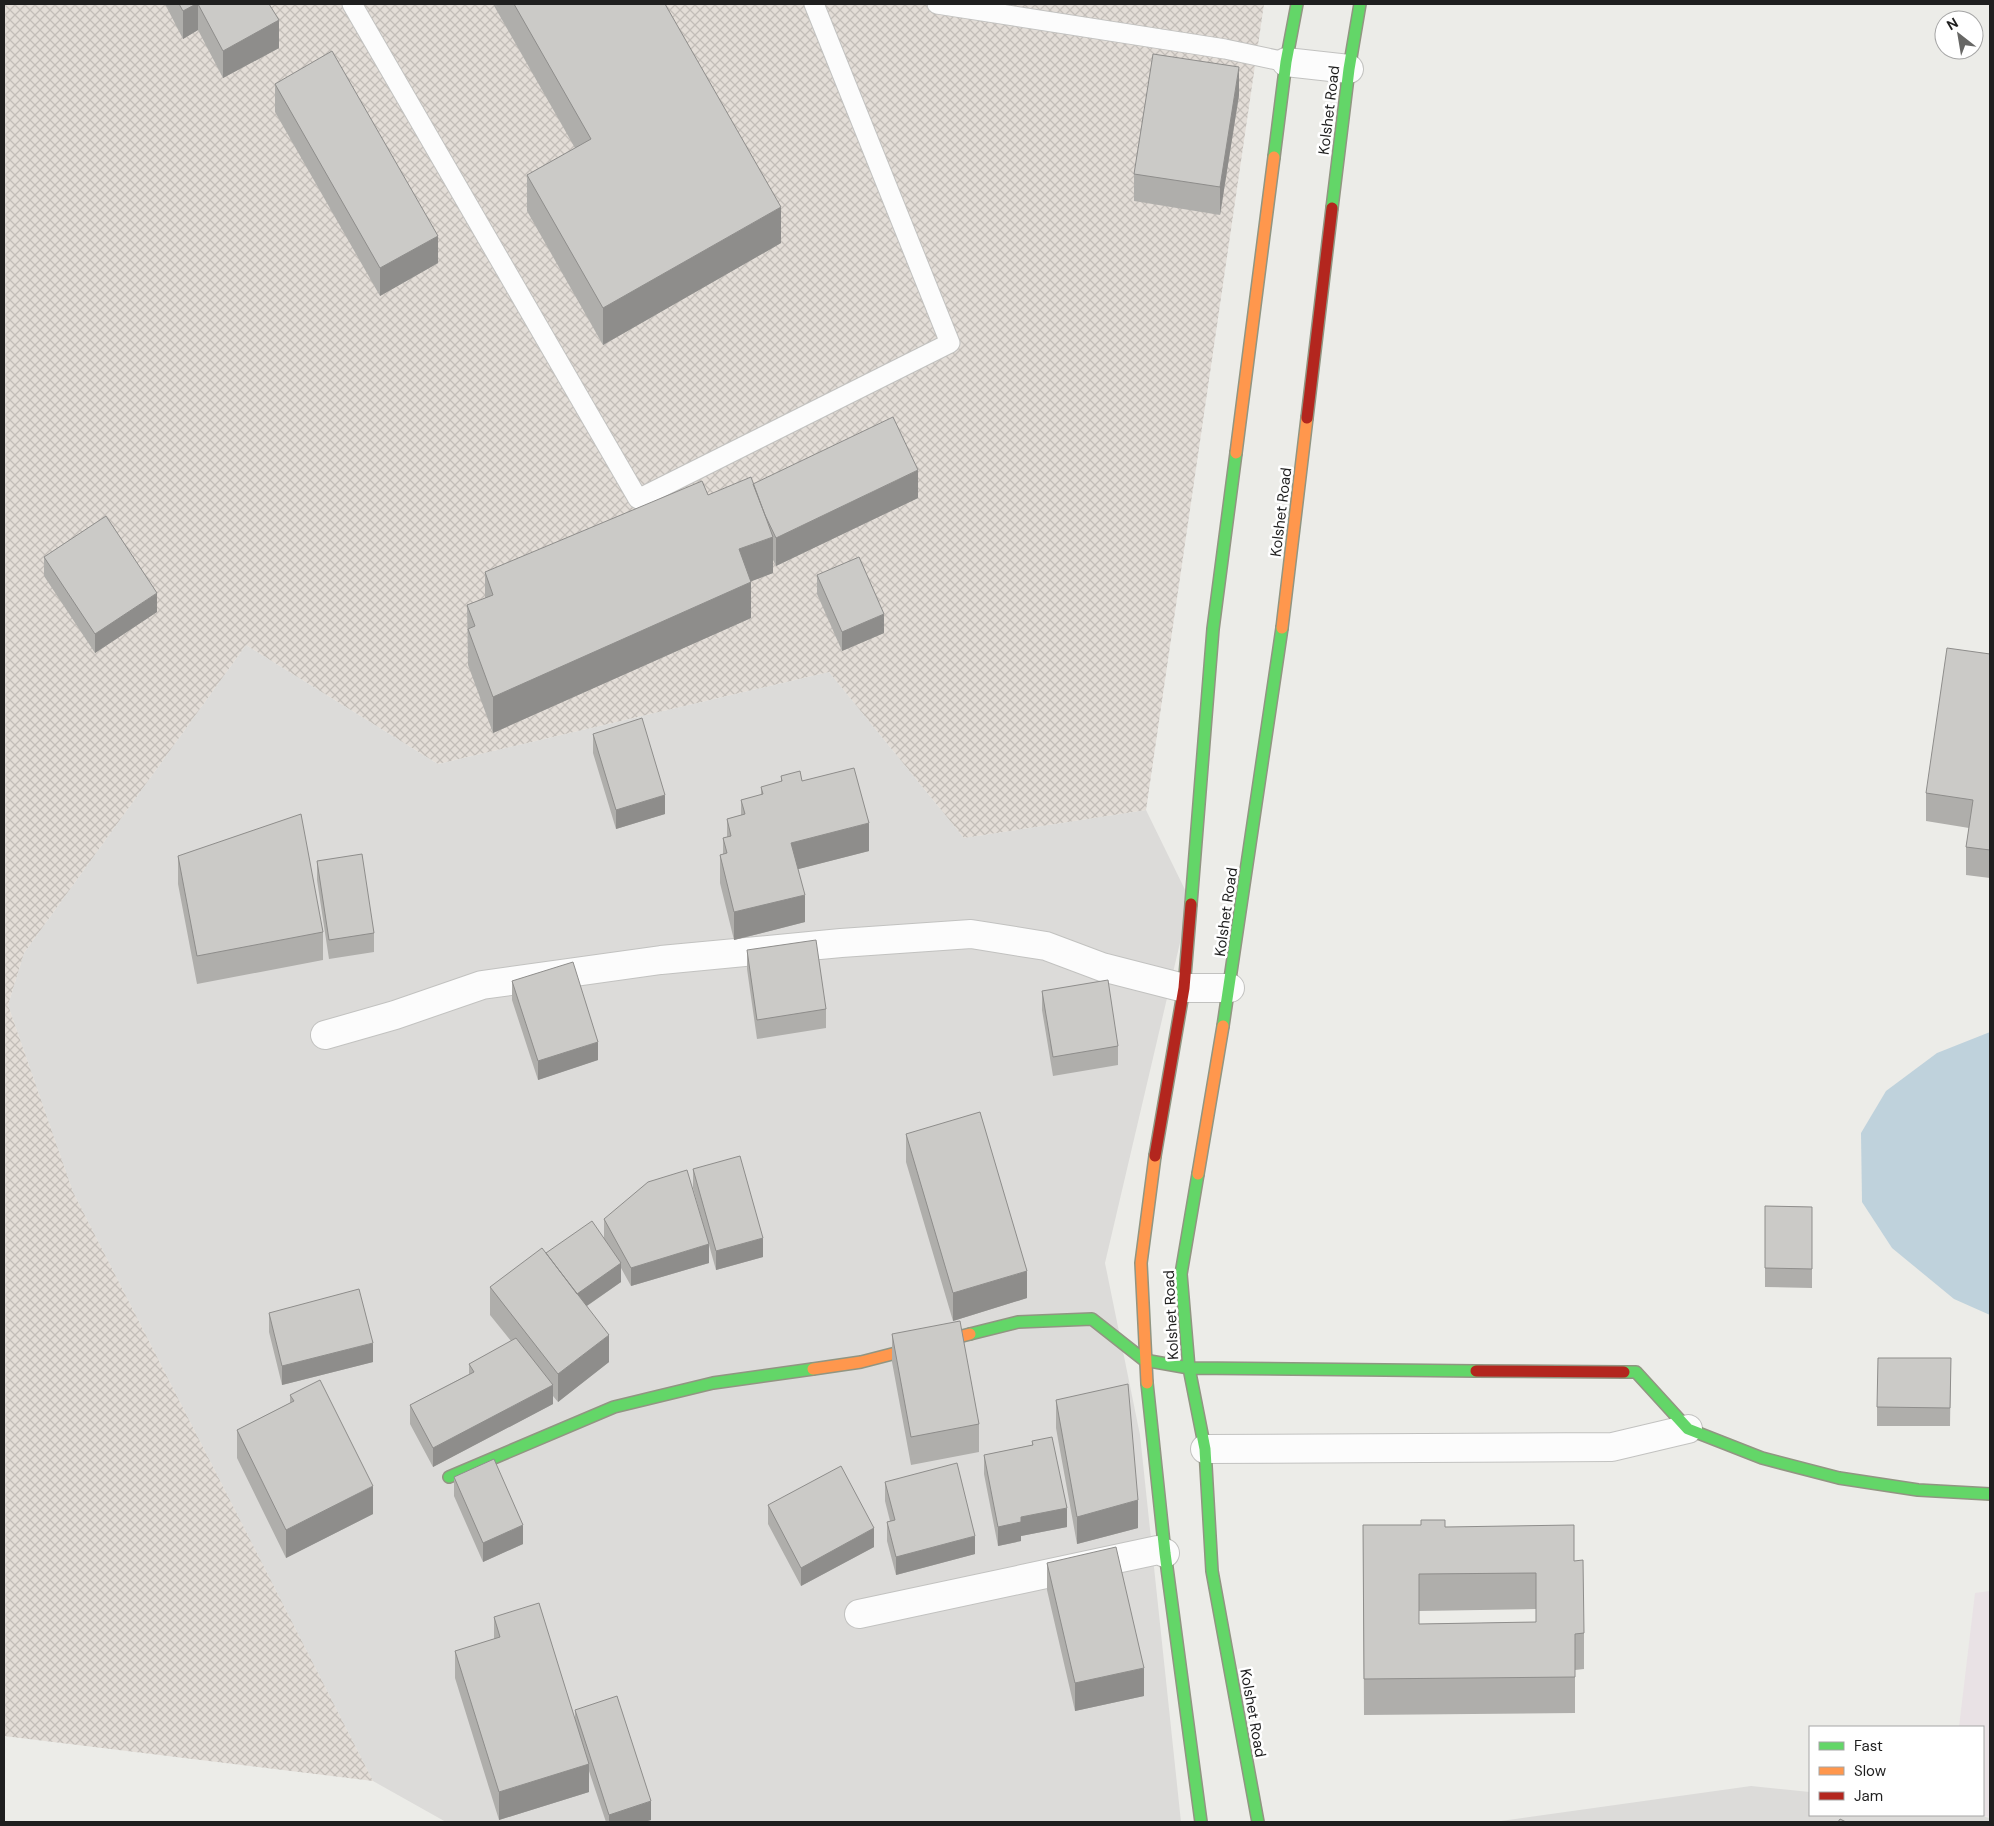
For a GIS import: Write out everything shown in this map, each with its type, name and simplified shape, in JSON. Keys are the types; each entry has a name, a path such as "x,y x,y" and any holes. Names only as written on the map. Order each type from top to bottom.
{"street":[{"name":"Kolshet Road","path":"1201,1822 1165,1553 1144,1360 1141,1264 1158,1133 1184,988 1213,629 1286,62 1297,4"},
{"name":"Kolshet Road","path":"1258,1822 1212,1571 1204,1449 1189,1368 1181,1274 1230,988 1282,631 1349,69 1360,4"},
{"path":"1286,62 1349,69"},
{"path":"325,1035 395,1015 482,985 671,959 841,942 971,934 1046,946 1102,967 1184,988 1230,988"},
{"path":"449,1477 614,1407 713,1383 861,1362 1018,1322 1092,1319 1144,1360 1189,1368 1636,1372 1688,1429 1762,1458 1839,1478 1918,1490 1990,1494"},
{"path":"1204,1449 1612,1447 1688,1429"},
{"path":"859,1614 1158,1550 1165,1553"}],"lane":[{"path":"352,4 638,499 950,343 814,4"},
{"path":"937,4 1226,49 1286,62"}],"shaded area":[{"path":"4,4 1264,4 1146,810 964,838 829,672 438,764 246,645 24,953 8,1005 73,1192 373,1781 4,1736"},
{"path":"246,645 438,764 829,672 964,838 1146,810 1190,900 1105,1263 1140,1435 1181,1822 446,1822 373,1781 73,1192 8,1005 24,953"},
{"path":"1990,1591 1990,1817 1984,1816 1984,1726 1959,1726 1975,1593"},
{"path":"1751,1786 1809,1792 1809,1816 1981,1816 1990,1818 1990,1822 1494,1822"}],"water":[{"path":"1990,1032 1990,1315 1954,1299 1892,1248 1862,1202 1861,1133 1886,1091 1937,1053"}],"building":[{"path":"179,4 196,4 183,11"},
{"path":"198,4 269,4 279,20 223,51"},
{"path":"514,4 665,4 781,207 603,308 527,175 591,139"},
{"path":"332,51 438,236 380,268 275,84"},
{"path":"1153,54 1239,67 1220,187 1134,174"},
{"path":"893,417 918,470 776,538 753,484"},
{"path":"751,477 773,537 739,549 751,582 493,697 468,629 475,626 467,605 493,595 485,572 702,481 708,495"},
{"path":"106,516 157,593 95,634 44,557"},
{"path":"859,557 884,614 842,632 817,575"},
{"path":"1947,648 1990,654 1990,850 1966,847 1973,800 1926,793"},
{"path":"642,718 665,795 616,810 593,734"},
{"path":"854,768 869,823 791,843 805,895 734,912 720,855 727,853 723,838 731,836 727,819 745,814 741,800 763,794 761,787 782,781 781,776 800,771 802,781"},
{"path":"301,814 323,932 197,956 178,856"},
{"path":"362,854 374,933 329,940 317,861"},
{"path":"816,940 826,1009 757,1020 747,950"},
{"path":"573,962 598,1042 538,1061 512,981"},
{"path":"1108,980 1118,1046 1053,1057 1042,991"},
{"path":"980,1112 1027,1271 953,1293 906,1134"},
{"path":"740,1156 763,1238 716,1251 693,1169"},
{"path":"687,1170 709,1244 631,1268 604,1219 648,1182"},
{"path":"1765,1206 1812,1207 1812,1269 1765,1268"},
{"path":"592,1221 621,1263 577,1294 546,1253"},
{"path":"542,1248 609,1335 558,1374 490,1287"},
{"path":"359,1289 373,1343 282,1366 269,1313"},
{"path":"960,1321 979,1424 911,1437 892,1334"},
{"path":"516,1338 553,1385 433,1448 410,1405 474,1372 469,1364"},
{"path":"1878,1358 1951,1358 1950,1408 1877,1407"},
{"path":"320,1380 373,1486 286,1530 237,1430 294,1401 290,1395"},
{"path":"1128,1384 1138,1500 1077,1517 1056,1400"},
{"path":"1052,1437 1067,1508 1021,1517 1021,1522 998,1527 984,1455 1033,1445 1032,1441"},
{"path":"494,1459 523,1525 483,1543 454,1477"},
{"path":"957,1463 975,1536 896,1557 887,1522 895,1520 885,1482"},
{"path":"841,1466 874,1528 801,1568 768,1505"},
{"path":"1421,1520 1445,1520 1445,1527 1574,1525 1574,1561 1583,1560 1584,1633 1575,1634 1575,1677 1364,1679 1363,1525 1421,1525","holes":["1536,1573 1536,1622 1419,1624 1419,1574"]},
{"path":"1116,1547 1144,1668 1075,1683 1047,1563"},
{"path":"539,1603 589,1764 499,1792 455,1651 500,1637 494,1617"},
{"path":"617,1696 651,1801 609,1815 575,1710"}],"traffic: fast":[{"path":"1274,157 1286,62 1297,4"},
{"path":"1332,208 1349,69 1360,4"},
{"path":"1191,904 1213,629 1236,453"},
{"path":"1223,1026 1282,628"},
{"path":"1198,1174 1181,1274 1189,1368 1205,1449 1212,1571 1258,1822"},
{"path":"970,1334 1018,1322 1092,1319 1144,1360 1189,1368 1476,1371"},
{"path":"449,1477 614,1407 713,1383 813,1369"},
{"path":"1624,1372 1636,1372 1688,1429 1762,1458 1839,1478 1918,1490 1990,1494"},
{"path":"1147,1383 1165,1553 1201,1822"}],"traffic: slow":[{"path":"1236,453 1274,157"},
{"path":"1282,628 1307,418"},
{"path":"1198,1174 1223,1026"},
{"path":"1147,1383 1141,1263 1155,1156"},
{"path":"813,1369 861,1362 970,1334"}],"traffic: jam":[{"path":"1307,418 1332,208"},
{"path":"1155,1156 1184,988 1191,904"},
{"path":"1476,1371 1624,1372"}]}
